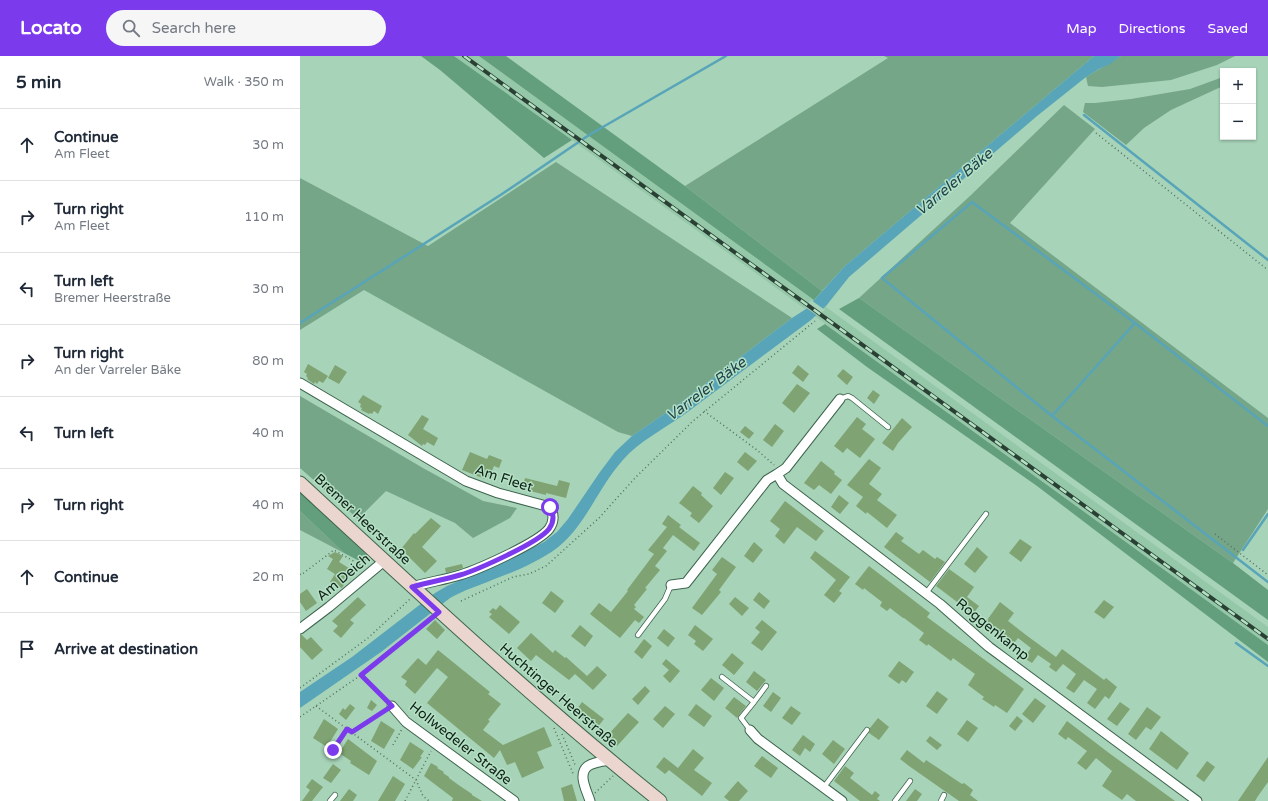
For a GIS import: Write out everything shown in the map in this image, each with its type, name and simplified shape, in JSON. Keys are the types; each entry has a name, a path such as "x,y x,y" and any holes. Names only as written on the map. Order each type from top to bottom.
{"main road":[{"name":"Bremer Heerstraße","path":"300,482 438,611"},
{"name":"Huchtinger Heerstraße","path":"438,611 554,714 660,801"}],"street":[{"name":"Am Fleet","path":"300,383 466,481 487,490 550,507 553,512 553,520 549,528 542,536 524,546 460,575 429,582 418,593"},
{"path":"671,585 686,583 767,480 786,468 840,399"},
{"name":"Roggenkamp","path":"778,474 783,484 926,593 989,647 1197,801"},
{"name":"Am Deich","path":"300,629 384,561"},
{"name":"Hollwedeler Straße","path":"392,706 406,722 514,801"},
{"path":"750,730 758,739 842,801"},
{"path":"590,800 580,781 585,770 588,766 610,760"}],"lane":[{"path":"840,399 848,396 852,398 888,427"},
{"path":"926,593 986,514"},
{"path":"638,635 665,599 671,585"},
{"path":"722,677 754,702"},
{"path":"750,730 741,718 766,686"},
{"path":"824,788 867,730"},
{"path":"895,801 910,781"},
{"path":"330,801 335,795"},
{"path":"941,801 944,795"}],"path":[{"path":"1096,133 1268,270"},
{"path":"461,601 546,566 599,518 635,478 704,411 815,320"},
{"path":"704,411 774,464 778,474"},
{"path":"1215,534 1268,575"},
{"path":"300,574 301,575 334,550 372,572"},
{"path":"300,688 368,638 418,593"},
{"path":"300,717 361,675 438,611"},
{"path":"352,732 392,706 361,675"},
{"path":"315,706 416,780 423,796 429,801"},
{"path":"554,714 553,726 580,781"},
{"path":"394,745 406,722"},
{"path":"332,751 347,729"},
{"path":"562,734 580,781"},
{"path":"405,801 435,743"},
{"path":"590,800 621,769"}],"shaded area":[{"path":"421,56 454,56 572,140 544,158 440,70"},
{"path":"454,56 479,56 1268,627 1268,645 572,140"},
{"path":"479,56 506,56 685,186 822,291 814,300"},
{"path":"884,56 1094,56 845,266 822,291 685,186 888,58"},
{"path":"1121,56 1235,56 1217,65 1171,80 1102,87 1088,86 1086,77"},
{"path":"1220,78 1220,87 1171,110 1144,128 1126,145 1083,112 1085,103 1131,99 1190,89"},
{"path":"1064,105 1095,129 1010,223 1268,418 1268,509 1233,563 859,298 971,195"},
{"path":"556,162 792,318 680,403 632,436 618,432 364,290 300,330 300,178 428,246"},
{"path":"859,298 1233,563 1268,590 1268,620 839,309"},
{"path":"825,324 1268,645 1268,662 1037,486 867,367 817,329"},
{"path":"300,396 423,468 483,501 517,508 510,518 473,538 455,523 386,491 358,519 300,468"},
{"path":"300,491 367,555 365,564 344,553 300,511"},
{"path":"300,511 344,553 300,530"}],"water":[{"name":"Varreler Bäke","path":"1094,56 1121,56 1110,64 1086,77 1037,116 849,277 826,306 811,320 685,414 636,447 622,461 576,528 557,548 542,558 509,574 466,590 450,598 381,652 300,708 300,692 352,657 435,593 447,586 544,542 557,532 568,519 615,452 632,436 680,403 806,309 845,266"}],"pier":[{"path":"811,300 825,310 818,316 805,307"}],"building":[{"path":"308,364 328,376 323,383 319,381 317,384 315,382 314,384 307,379 307,374 304,372"},
{"path":"335,365 347,372 339,384 328,378"},
{"path":"798,365 809,374 803,382 792,373"},
{"path":"843,369 853,377 847,385 837,376"},
{"path":"797,384 810,393 794,413 782,403"},
{"path":"873,390 880,395 874,404 867,398"},
{"path":"363,395 382,406 378,414 374,411 372,414 369,414 361,410 361,404 358,402"},
{"path":"422,415 429,419 423,429 438,438 434,446 427,442 422,446 408,435"},
{"path":"857,417 866,424 862,429 875,439 860,458 847,448 843,453 834,446"},
{"path":"902,418 912,427 893,451 882,443"},
{"path":"775,424 784,431 772,447 763,440"},
{"path":"745,426 754,433 749,439 740,432"},
{"path":"470,452 487,459 489,455 502,460 499,468 494,466 489,478 486,477 485,479 462,470"},
{"path":"745,452 757,461 748,471 737,462"},
{"path":"869,459 881,468 869,484 882,494 877,500 897,515 887,528 867,512 866,514 856,506 863,497 847,485"},
{"path":"821,461 835,472 834,474 842,480 831,494 819,485 814,490 804,483"},
{"path":"725,472 734,478 721,495 713,488"},
{"path":"525,478 557,486 559,480 570,483 566,498 522,489"},
{"path":"693,486 702,493 701,495 713,506 699,523 690,516 692,513 679,503"},
{"path":"839,495 849,503 840,514 831,507"},
{"path":"785,501 824,531 816,541 797,527 784,544 775,536 780,529 770,521"},
{"path":"668,515 681,525 679,527 700,543 694,551 673,535 663,548 667,551 655,566 660,570 645,588 647,589 634,605 636,607 634,609 644,617 639,623 635,620 620,638 590,614 599,603 611,612 628,591 627,590 654,554 648,550 667,527 662,524"},
{"path":"431,518 441,526 422,547 437,561 425,573 401,549 414,533 415,534"},
{"path":"896,532 904,538 901,541 919,554 923,550 935,559 937,557 945,562 930,582 884,547"},
{"path":"1020,539 1032,547 1021,562 1009,553"},
{"path":"754,542 763,550 753,563 744,556"},
{"path":"977,547 988,557 975,573 964,564"},
{"path":"815,551 850,577 839,591 842,593 834,603 824,595 836,580 810,558"},
{"path":"335,552 343,556 339,562 352,570 342,588 330,582 335,574 327,569 333,559 328,556"},
{"path":"722,557 736,567 719,590 721,592 702,615 692,608 717,574 712,570"},
{"path":"462,564 463,568 446,573 445,568"},
{"path":"869,566 930,613 927,617 1024,689 1007,713 982,699 984,697 968,685 975,674 953,658 951,661 928,644 927,646 919,640 924,633 890,608 887,611 880,606 882,602 864,588 863,590 855,584"},
{"path":"949,569 974,587 967,597 979,606 973,614 936,586"},
{"path":"307,589 317,603 306,611 300,602 300,594"},
{"path":"551,591 564,601 555,613 542,603"},
{"path":"759,592 770,601 764,609 753,600"},
{"path":"358,597 366,605 350,620 354,623 341,638 333,631 338,626 332,621"},
{"path":"735,597 749,608 742,616 729,604"},
{"path":"1104,600 1114,607 1104,619 1094,612"},
{"path":"1000,602 1014,613 1008,621 1056,657 1062,649 1104,680 1106,678 1117,687 1109,699 1105,696 1095,709 1087,703 1097,689 1084,680 1074,693 1066,688 1076,674 1063,664 1056,672 1049,667 1051,664 1038,655 1032,663 1024,658 1031,648 1018,638 1011,647 1004,642 1006,639 985,623"},
{"path":"500,605 520,622 509,634 489,617 492,614 489,612 493,608 496,610"},
{"path":"435,620 445,630 437,639 426,629"},
{"path":"762,620 777,632 762,651 751,643 760,632 755,628"},
{"path":"580,625 593,636 585,647 571,636"},
{"path":"695,625 713,639 703,651 694,644 696,641 688,635"},
{"path":"664,629 675,638 668,647 657,638"},
{"path":"531,633 553,653 555,650 565,658 566,657 587,676 597,666 607,675 593,690 575,674 569,680 536,655 531,661 517,648"},
{"path":"300,635 307,640 311,637 323,650 312,660 300,647"},
{"path":"644,639 652,646 642,659 634,652"},
{"path":"438,650 490,692 488,694 501,704 488,720 490,721 483,730 503,745 544,727 552,746 537,752 544,768 522,778 515,762 507,765 500,750 494,758 427,703 448,677 437,668 415,694 405,685 407,681 401,677 418,658 426,665"},
{"path":"732,653 744,663 734,675 722,665"},
{"path":"666,659 680,671 670,683 663,676 669,670 662,664"},
{"path":"899,661 914,672 906,683 902,680 899,684 888,676"},
{"path":"754,671 766,680 757,691 746,682"},
{"path":"711,678 724,688 714,701 701,690"},
{"path":"645,686 650,691 638,705 632,699"},
{"path":"937,691 948,699 937,714 926,706"},
{"path":"773,692 781,698 771,712 763,706"},
{"path":"734,697 746,706 737,718 725,708"},
{"path":"1035,698 1046,706 1033,723 1022,714"},
{"path":"371,700 377,705 372,711 367,708"},
{"path":"582,702 604,719 596,729 575,712"},
{"path":"1120,702 1130,709 1117,726 1107,719"},
{"path":"350,704 355,708 346,720 339,714 343,708 345,710"},
{"path":"696,704 712,716 704,727 688,715"},
{"path":"665,706 675,714 663,728 653,719"},
{"path":"791,706 801,713 792,725 782,718"},
{"path":"1147,707 1161,717 1151,730 1146,727 1136,740 1128,734"},
{"path":"628,713 639,722 617,746 607,736"},
{"path":"1017,716 1023,721 1015,731 1009,726"},
{"path":"878,718 889,727 879,740 869,733 870,728"},
{"path":"324,719 338,729 327,747 313,738"},
{"path":"967,720 978,728 968,742 957,734"},
{"path":"381,721 395,730 384,749 371,741"},
{"path":"1067,721 1175,801 1136,801 1127,794 1122,800 1102,786 1112,771 1096,758 1086,770 1077,763 1087,751 1068,737 1066,740 1058,734"},
{"path":"1161,731 1189,753 1177,770 1149,749"},
{"path":"803,735 815,744 810,752 805,748 800,756 792,750"},
{"path":"930,736 942,745 937,750 926,741"},
{"path":"348,739 377,761 369,775 350,763 351,761 339,753"},
{"path":"833,740 845,749 834,764 822,754"},
{"path":"410,742 424,751 420,757 422,757 413,769 400,760"},
{"path":"693,749 704,758 694,770 712,783 702,796 669,770 665,774 656,767 664,757 678,768"},
{"path":"907,750 924,763 926,760 962,784 964,783 973,790 970,795 978,801 959,801 909,766 900,759"},
{"path":"762,756 778,768 771,778 754,766"},
{"path":"1268,757 1268,782 1255,801 1238,801"},
{"path":"1207,761 1215,767 1204,782 1196,776"},
{"path":"431,763 444,772 443,773 449,778 482,801 452,801 453,798 424,776"},
{"path":"333,764 341,770 331,783 323,778"},
{"path":"845,766 854,773 850,778 872,795 875,791 880,795 877,799 880,801 860,801 834,781"},
{"path":"393,776 405,784 395,801 378,801"},
{"path":"312,779 323,787 312,801 302,801 310,790 306,787"},
{"path":"738,781 748,791 739,801 729,801 724,797"},
{"path":"572,784 577,801 564,801 561,788"},
{"path":"349,789 357,795 353,801 340,801"},
{"path":"915,789 922,794 917,801 906,801"}],"waterway":[{"path":"300,323 502,194 589,135 726,56"},
{"path":"1084,115 1268,260"},
{"path":"1268,426 1135,323 972,202 882,278 1052,416 1268,582"},
{"path":"1052,416 1135,323"},
{"path":"1243,550 1268,514"},
{"path":"1236,643 1268,666"}],"railway":[{"path":"464,56 1268,639"}],"route":[{"path":"333,750 347,729 352,732 392,706 361,675 439,612 412,587 460,575 524,546 542,536 549,528 553,520 553,512 550,507"}]}
